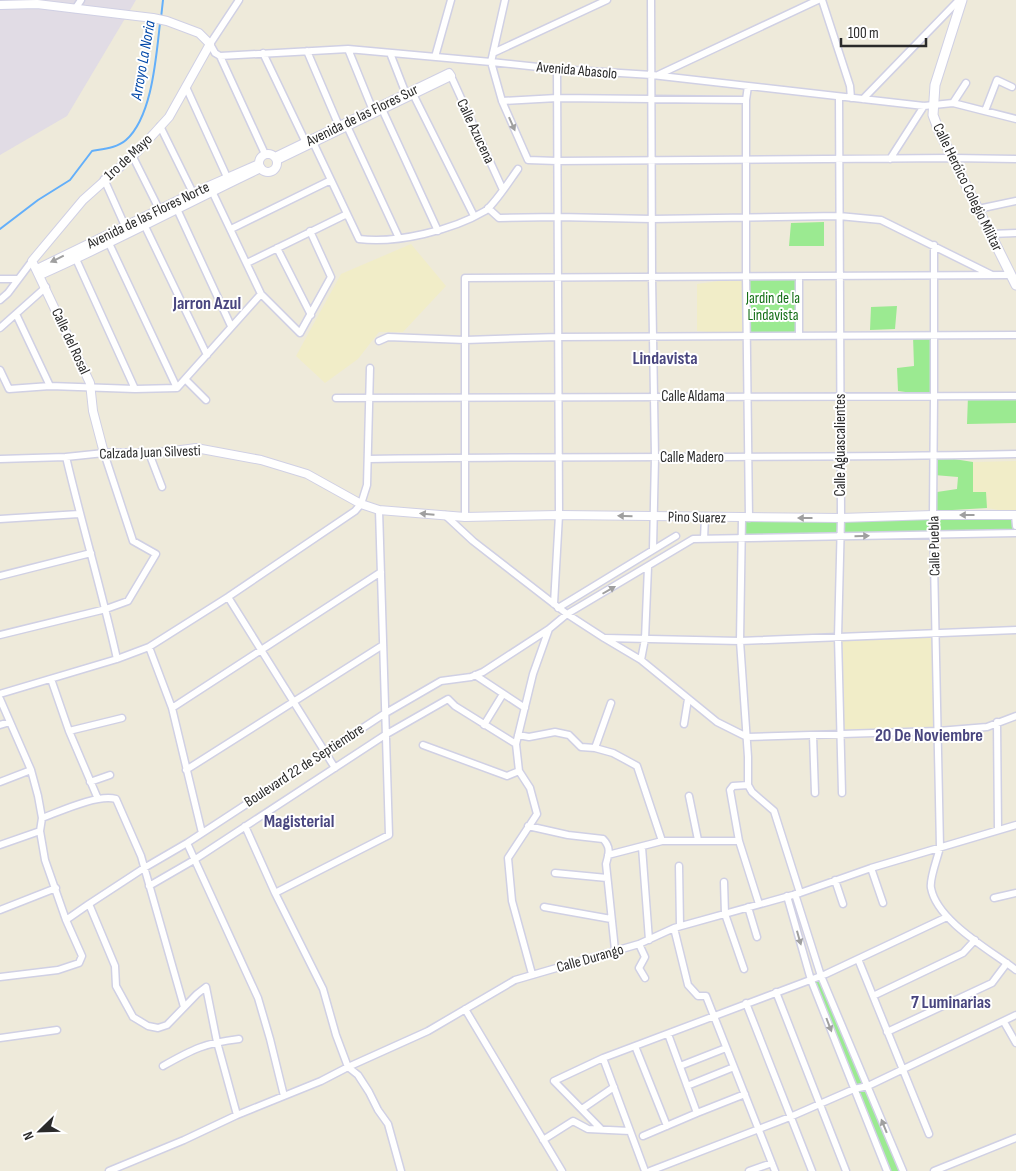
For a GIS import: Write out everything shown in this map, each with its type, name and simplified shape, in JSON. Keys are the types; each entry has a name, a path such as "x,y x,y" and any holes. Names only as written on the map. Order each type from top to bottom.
{"main road":[{"name":"Calle Heróico Colegio Militar","path":"961,0 928,106 938,131 1016,285"}],"street":[{"path":"75,9 81,0"},
{"path":"210,44 239,0"},
{"path":"436,57 451,0"},
{"path":"506,0 491,62 502,101 528,160 558,162 1016,159"},
{"path":"493,53 607,0"},
{"path":"652,0 654,76 652,99 652,277 655,457 653,549"},
{"path":"654,76 818,0"},
{"path":"822,0 850,86 851,98"},
{"path":"863,99 961,0"},
{"path":"0,5 37,4 153,18 167,21 198,33 210,44 217,54 264,155 260,166 267,172 273,170 276,166 276,158 271,154 264,155"},
{"name":"1ro de Mayo","path":"32,261 83,200 104,179 132,156 169,116 210,44"},
{"path":"348,50 376,110 438,231"},
{"name":"Avenida Abasolo","path":"217,54 348,50 390,53 654,76 928,106 953,103 1016,119"},
{"path":"306,51 399,238"},
{"path":"263,53 309,142 332,180 359,239 399,238 438,231 474,216 488,208 518,169"},
{"path":"390,53 474,216"},
{"path":"556,606 560,515 557,69"},
{"name":"Avenida de las Flores Sur","path":"276,158 450,74"},
{"name":"Calle Azucena","path":"450,74 503,190"},
{"path":"985,111 997,80 1012,87"},
{"path":"953,103 966,83"},
{"path":"748,86 746,100 748,457 746,518 742,538 740,641 747,737 748,785 752,792 774,811 798,893 817,978 868,1086 903,1171"},
{"path":"186,87 227,177"},
{"name":"Calle Aguascalientes","path":"839,96 841,518 838,637 842,734 842,793"},
{"path":"502,101 557,98 746,100"},
{"path":"890,159 928,106"},
{"path":"160,126 193,193"},
{"path":"132,156 159,210"},
{"name":"Avenida de las Flores Norte","path":"39,272 105,235 177,208 227,177 260,166"},
{"name":"Avenida de las Flores Norte","path":"39,272 76,259 109,244 159,210 193,193 211,188 260,166"},
{"path":"104,179 125,226"},
{"path":"231,229 332,180"},
{"path":"211,188 261,294 300,333 331,277 310,231"},
{"path":"978,209 1016,201"},
{"path":"177,208 231,326"},
{"path":"488,208 499,218 652,219 839,216 881,220 993,276"},
{"path":"247,263 347,214"},
{"path":"142,222 207,355"},
{"path":"990,234 1016,234"},
{"path":"105,235 177,388"},
{"name":"Calle Puebla","path":"934,245 935,335 932,515 940,847 930,887 937,906 946,917"},
{"path":"277,248 311,316"},
{"path":"76,259 135,389"},
{"path":"0,300 8,293 32,261"},
{"name":"Calle del Rosal","path":"32,261 39,272 90,383 93,411 104,453"},
{"path":"465,517 465,278 1011,275"},
{"path":"799,276 799,336"},
{"path":"0,279 18,279"},
{"path":"0,328 46,287"},
{"path":"0,370 9,389 50,386 135,389 177,388 261,294"},
{"path":"16,314 50,386"},
{"path":"380,341 388,338 465,340 653,336 1016,335"},
{"path":"0,694 117,660 149,647 228,597 356,511 361,504 367,485 371,398 370,368"},
{"path":"185,379 206,400"},
{"name":"Calle Aldama","path":"336,398 840,395 1016,396"},
{"name":"Calzada Juan Silvesti","path":"0,459 66,457 104,453 149,453 196,448 261,460 307,474 361,504 379,510"},
{"path":"0,635 106,609 128,601 156,554 133,541 104,453"},
{"path":"149,453 162,487"},
{"name":"Calle Madero","path":"369,460 1016,454"},
{"path":"66,457 79,514 106,609 117,660"},
{"path":"275,893 389,836 379,510"},
{"name":"Pino Suarez","path":"379,510 465,517 560,515 841,518 1015,515"},
{"path":"0,519 79,514"},
{"path":"445,515 473,541 556,606 641,660 717,722 747,737 938,731 987,727 1016,716"},
{"path":"1015,515 1016,526"},
{"path":"704,539 705,518"},
{"name":"Boulevard 22 de Septiembre","path":"66,920 384,714 441,681 476,676 549,629 567,614 693,539 1016,533"},
{"path":"556,606 676,536"},
{"path":"0,576 91,553"},
{"path":"641,660 645,639 648,567"},
{"path":"172,708 381,572"},
{"path":"228,597 334,768"},
{"path":"532,974 512,901 508,858 537,814 530,788 518,771 516,744 533,674 549,629"},
{"path":"604,638 740,641 1016,630"},
{"path":"186,770 383,645"},
{"path":"149,647 172,708 202,833"},
{"path":"476,676 524,708"},
{"path":"51,678 69,730 98,799"},
{"path":"503,694 484,725 516,744"},
{"path":"0,699 31,770 42,818 40,830 45,860 66,920 82,956 82,960 79,963 58,970 0,977"},
{"name":"Boulevard 22 de Septiembre","path":"149,886 194,860 385,735 448,699 455,706 484,725"},
{"path":"684,724 688,699"},
{"path":"594,748 611,703"},
{"path":"69,730 122,718"},
{"path":"0,725 10,722"},
{"path":"997,722 998,830"},
{"path":"518,735 529,737 555,732 569,736 581,746 613,753 637,766 662,841"},
{"path":"813,735 815,793"},
{"path":"423,745 507,776 518,771"},
{"path":"0,782 31,770"},
{"path":"90,782 110,775"},
{"path":"748,785 733,786 730,790 739,841 759,904"},
{"path":"689,796 698,840"},
{"path":"42,818 98,799 116,799 141,856 184,1007"},
{"name":"Calle Durango","path":"109,1171 184,1140 237,1115 321,1081 428,1031 515,980 639,944 677,927 798,893 871,868 1016,825"},
{"path":"245,826 275,893 323,989 336,1035 348,1067 362,1081 388,1124 401,1171"},
{"path":"528,826 568,835 603,839 608,845 606,864 615,950"},
{"path":"0,845 40,830"},
{"path":"608,855 662,841 739,841"},
{"path":"187,843 258,998 284,1096"},
{"path":"642,847 649,940"},
{"path":"679,866 677,927 688,985 698,996 706,996 775,1171"},
{"path":"871,868 883,903"},
{"path":"555,873 608,878"},
{"path":"835,880 843,904"},
{"path":"724,882 726,914 744,969"},
{"path":"0,910 56,888"},
{"path":"994,898 1016,893"},
{"path":"787,896 854,1089 887,1171"},
{"path":"89,904 115,966 116,986 133,1017 148,1026 158,1028 167,1025 196,994 206,987 217,1042 237,1115"},
{"path":"748,907 758,937"},
{"path":"544,908 611,919"},
{"path":"601,1129 554,1080 603,1058 817,978 946,917 1016,970"},
{"path":"873,996 963,953 975,940"},
{"path":"639,944 645,957 640,968 645,978"},
{"path":"858,959 929,1134"},
{"path":"887,1032 992,983 1007,963"},
{"path":"776,992 846,1171"},
{"path":"746,1004 812,1171"},
{"path":"465,1009 562,1171"},
{"path":"650,1171 790,1117 854,1089 868,1086 1016,1015"},
{"path":"1004,1022 1016,1043"},
{"path":"0,1038 57,1030"},
{"path":"668,1034 697,1113"},
{"path":"163,1066 197,1047 217,1042 239,1040"},
{"path":"635,1046 667,1126"},
{"path":"680,1066 726,1048"},
{"path":"603,1058 646,1171"},
{"path":"687,1086 734,1067"},
{"path":"582,1109 614,1087"},
{"path":"643,1136 745,1094"},
{"path":"543,1140 573,1121 588,1129 630,1131"},
{"path":"939,1170 1016,1138"},
{"path":"749,1171 772,1163"}],"shaded area":[{"path":"0,0 136,0 67,116 0,155"},
{"path":"411,244 446,286 403,332 379,332 358,359 325,383 296,356 341,274"},
{"path":"747,277 748,336 697,331 697,284"},
{"path":"1016,461 1016,513 987,508 986,493 973,492 973,462"},
{"path":"936,633 938,731 842,734 838,637"}],"green space":[{"path":"824,222 824,246 789,246 791,223"},
{"name":"Jardin de la Lindavista","path":"747,277 799,277 799,336 748,336"},
{"path":"897,306 895,329 870,330 871,307"},
{"path":"934,335 935,396 898,391 897,368 914,366 913,336"},
{"path":"968,396 1016,396 1016,423 967,424"},
{"path":"935,456 973,462 973,492 986,492 987,508 935,511 937,492 957,489 958,477 934,475"},
{"path":"1016,515 1016,533 742,538 742,518"},
{"path":"821,976 903,1171 887,1171 811,980"}],"waterway":[{"name":"Arroyo La Noria","path":"161,18 163,0"},
{"name":"Arroyo La Noria","path":"0,229 38,200 70,180 92,151 118,145 126,140 135,130 142,117 151,86 160,23"}],"district":[{"name":"Jarron Azul","path":"207,303"},
{"name":"Lindavista","path":"665,358"},
{"name":"20 De Noviembre","path":"929,735"},
{"name":"Magisterial","path":"299,821"},
{"name":"7 Luminarias","path":"951,1002"}]}
